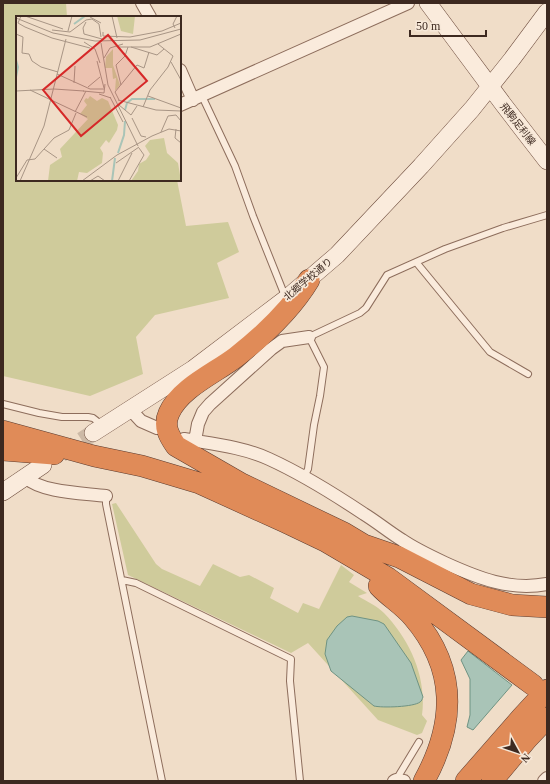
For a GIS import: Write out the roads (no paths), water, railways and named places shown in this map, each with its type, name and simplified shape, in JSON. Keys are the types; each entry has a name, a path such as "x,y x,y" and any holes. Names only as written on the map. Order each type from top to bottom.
{"highway":[{"path":"309,280 295,301 269,328 235,357 177,400 169,413 166,426 168,433 176,446 242,484 344,533 364,545 395,572 540,685"},
{"path":"3,422 203,472 242,484"},
{"path":"3,431 94,456 142,466 199,483 285,522 325,541 388,578 540,685"},
{"path":"3,450 94,456"},
{"path":"364,545 399,557 471,594 512,605 547,607"},
{"path":"343,552 381,589 412,616 427,634 441,660 446,678 446,716 442,738 432,767 424,781"},
{"path":"466,781 522,717 540,685"},
{"path":"492,781 527,739 547,718"},
{"path":"504,781 547,735"}],"street":[{"path":"142,3 149,16"},
{"path":"181,105 408,3"},
{"name":"飛駒足利線","path":"428,3 547,161"},
{"path":"490,87 547,12"},
{"path":"181,72 197,98"},
{"name":"北郷学校通り","path":"98,430 193,369 309,280 337,255 384,207 422,166 490,87"},
{"path":"309,337 282,341 271,349 210,404 200,418 189,440 240,448 271,460 304,477 363,513 402,540 463,571 499,584 528,586 547,584"},
{"path":"130,409 141,421 158,428"},
{"path":"3,492 43,465"},
{"path":"25,477 32,483 42,487 106,496"},
{"path":"544,781 547,778"}],"lane":[{"path":"197,98 235,166 283,291 288,297"},
{"path":"304,477 308,469 324,367 309,337 360,313 366,308 387,276 446,249 503,228 547,215"},
{"path":"416,262 490,352 528,374"},
{"path":"3,404 62,417 88,417 96,421 98,430"},
{"path":"106,496 106,504 162,781"},
{"path":"122,580 136,583 291,659 290,681 300,781"},
{"path":"398,780 419,742"}],"tunnel":[{"path":"61,454 93,433"}]}
